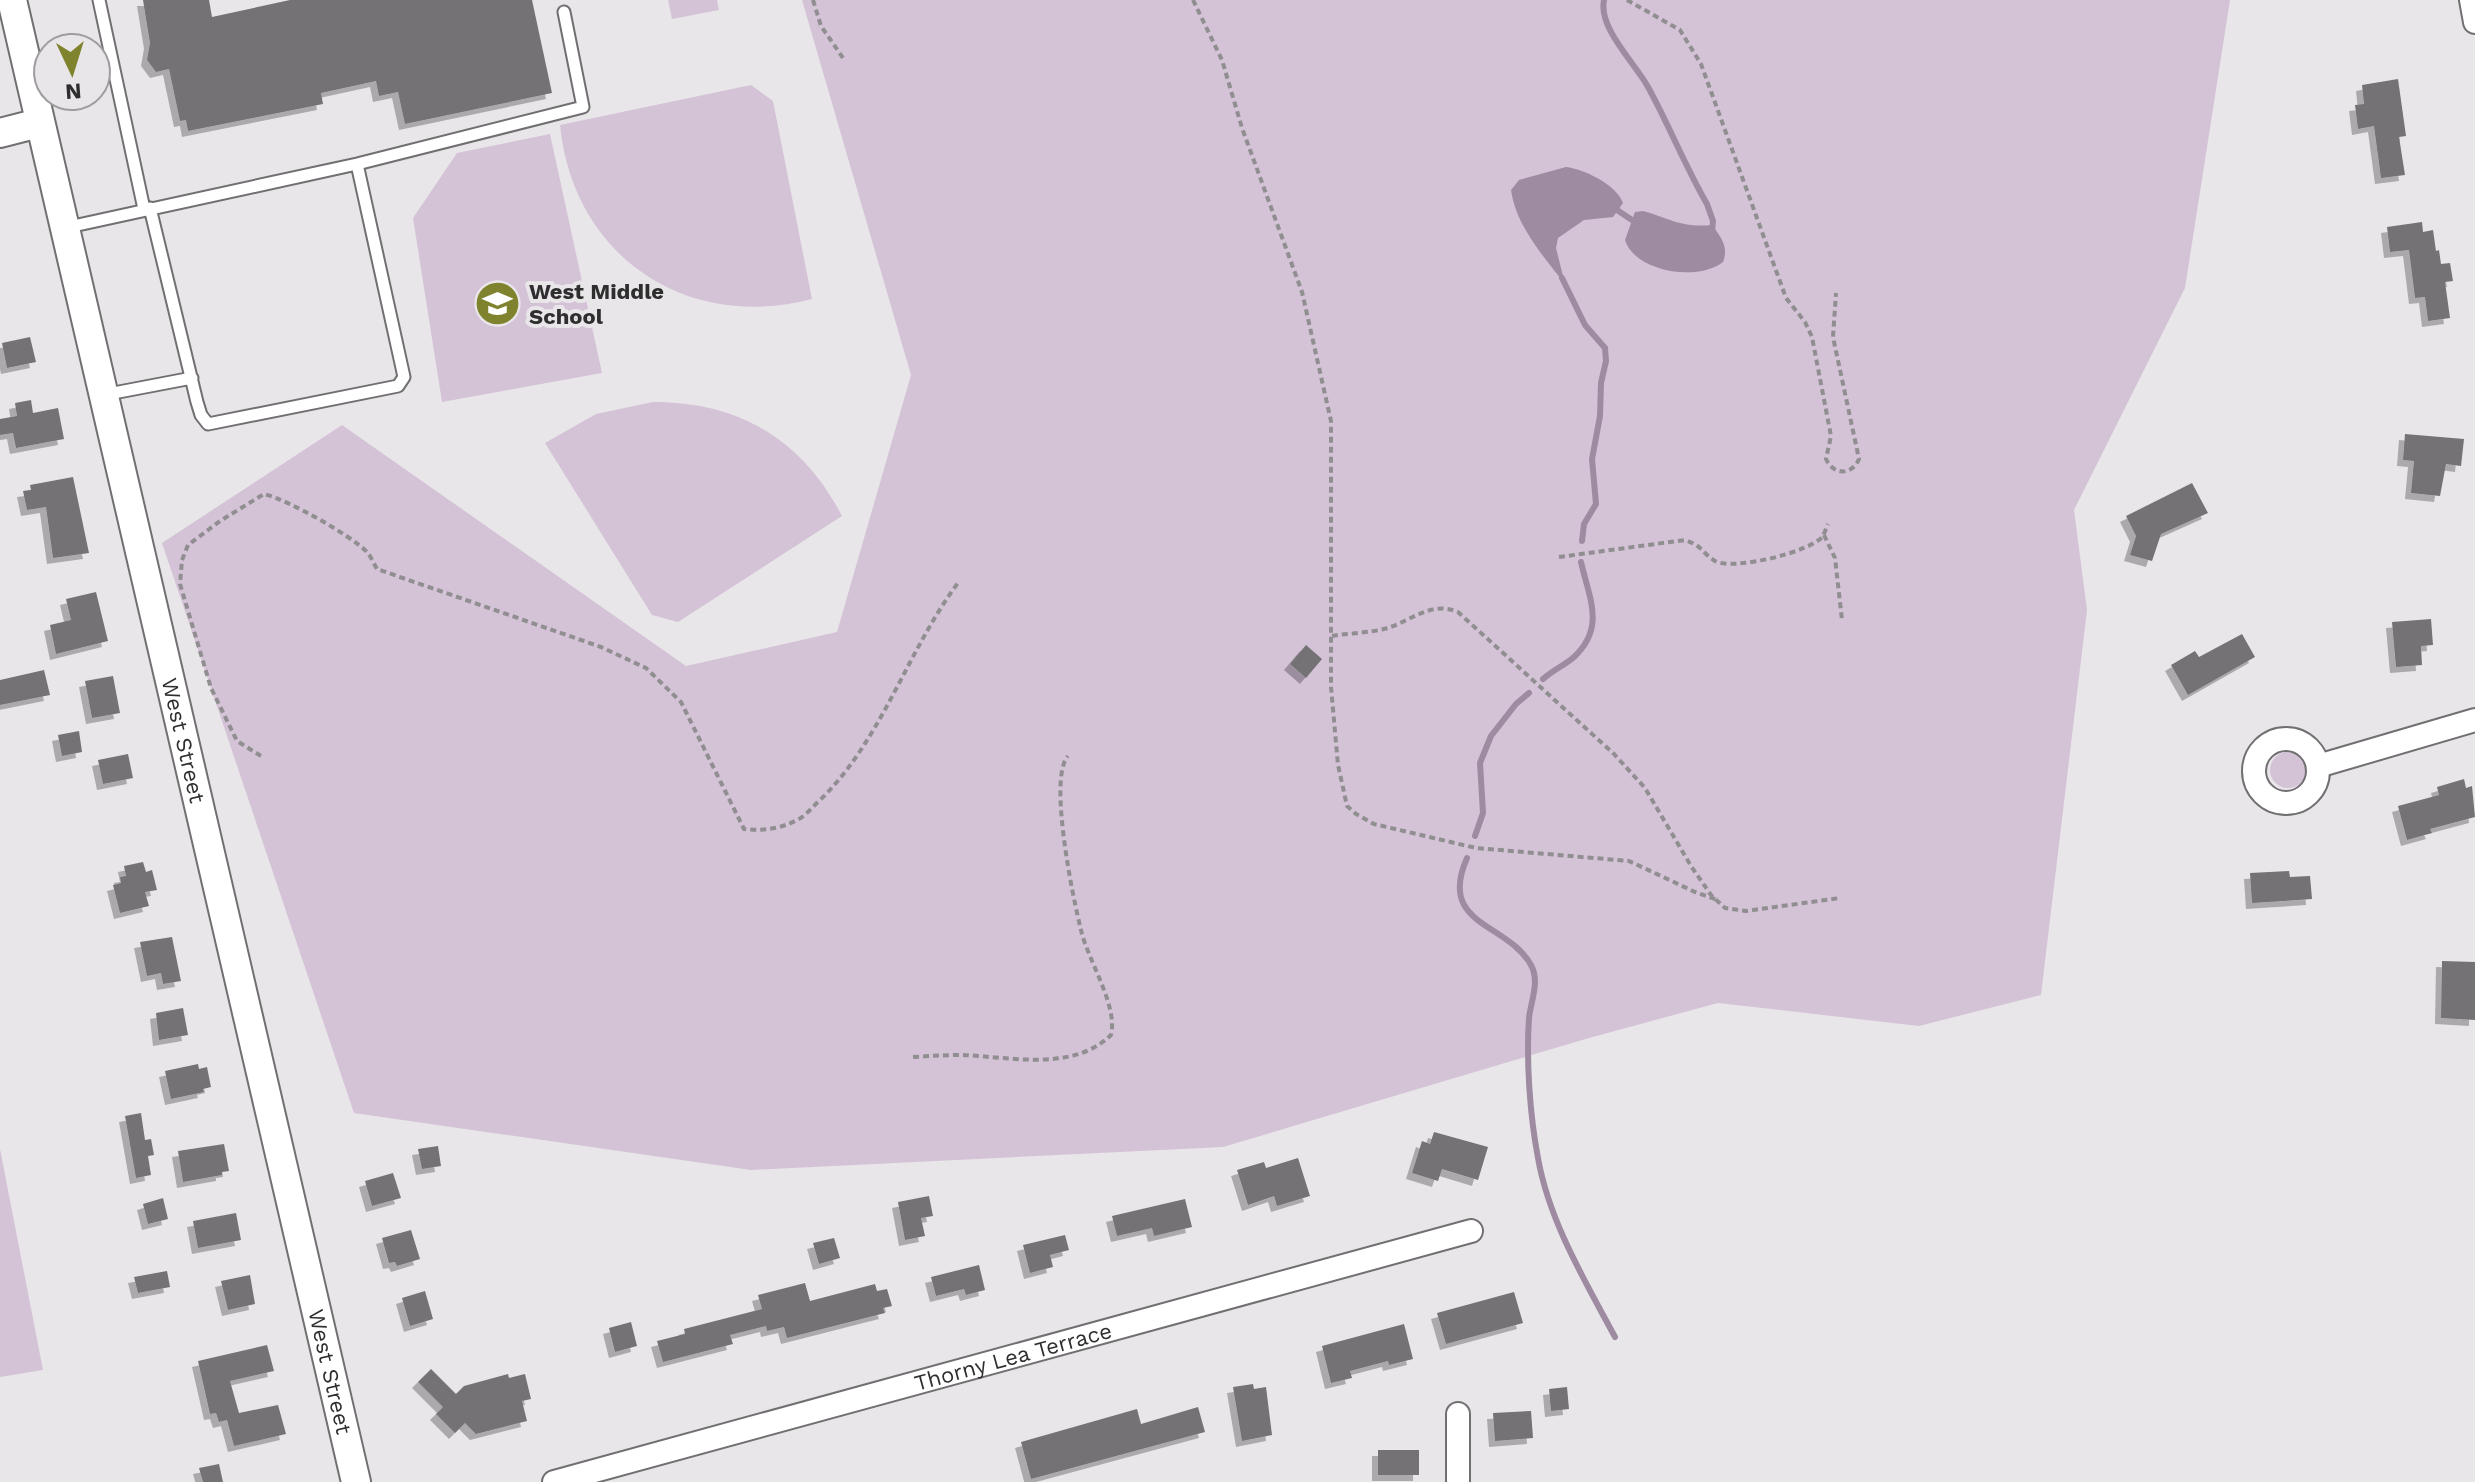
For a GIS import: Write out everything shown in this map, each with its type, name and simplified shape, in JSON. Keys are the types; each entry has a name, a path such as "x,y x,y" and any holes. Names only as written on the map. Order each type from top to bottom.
{"street":[{"name":"West Street","path":"12,0 356,1482"},
{"path":"2471,0 2475,22"},
{"path":"0,133 39,123"},
{"path":"2318,766 2475,720"},
{"name":"Thorny Lea Terrace","path":"554,1482 1471,1231"},
{"path":"1458,1414 1458,1482"}],"lane":[{"path":"99,0 147,208 201,415 208,424 398,386 402,382 403,371 357,164"},
{"path":"64,228 357,164 583,107 564,12"},
{"path":"103,395 192,378"}],"path":[{"path":"813,0 821,26 843,58"},
{"path":"1193,0 1222,60 1242,128 1302,292 1331,421 1331,687 1338,765 1347,806 1374,824 1487,850 1629,861 1718,900"},
{"path":"1627,0 1680,30 1701,64 1786,298 1805,322 1812,337 1831,436 1826,459 1834,469 1844,473 1853,469 1859,459 1833,337 1836,293"},
{"path":"261,756 237,741 211,688 180,584 182,560 188,545 264,494 278,497 316,517 368,553 377,569 601,647 646,668 681,702 744,829 766,831 799,820 833,788 865,743 942,605 958,583"},
{"path":"1559,557 1685,540 1699,544 1715,561 1731,565 1761,560 1807,546 1824,535 1828,524"},
{"path":"1824,535 1835,558 1842,620"},
{"path":"1332,636 1386,629 1432,608 1448,608 1458,612 1614,754 1645,788 1691,866 1711,895 1725,908 1746,911 1840,898"},
{"path":"913,1057 1049,1059 1099,1046 1111,1035 1112,1012 1081,931 1061,815 1059,777 1063,761 1068,756"}],"shaded area":[{"path":"668,0 717,0 719,10 672,19"},
{"path":"802,0 2230,0 2185,288 2074,510 2087,610 2041,995 1919,1026 1718,1003 1589,1038 1223,1147 751,1170 354,1113 162,543 342,425 686,666 837,632 911,375"},
{"path":"751,85 773,101 812,299 766,306 721,304 680,293 644,274 612,246 587,212 569,171 560,125"},
{"path":"550,134 602,373 442,402 413,218 457,153"},
{"path":"1566,167 1599,179 1620,196 1623,203 1613,217 1584,220 1558,238 1556,248 1565,284 1525,228 1511,190 1519,180"},
{"path":"1643,211 1684,224 1712,225 1725,247 1723,262 1699,272 1684,272 1641,260 1625,240 1635,212"},
{"path":"653,402 713,409 765,430 808,466 842,516 678,622 652,615 545,443 596,414"},
{"path":"2288,752 2301,757 2306,770 2301,783 2288,788 2275,783 2270,770 2275,757"},
{"path":"0,1149 43,1370 0,1377"}],"building":[{"path":"143,0 209,0 212,17 290,0 532,0 552,93 405,124 398,92 379,96 376,81 321,93 323,104 188,131 186,120 180,121 169,69 156,72 147,60 150,43"},
{"path":"2398,79 2406,136 2399,137 2405,175 2381,178 2374,126 2358,129 2355,105 2364,104 2362,85"},
{"path":"2422,222 2423,232 2433,230 2441,264 2450,263 2453,281 2445,282 2450,318 2428,321 2425,297 2415,298 2409,250 2390,252 2387,227"},
{"path":"30,337 36,362 7,368 2,343"},
{"path":"31,400 33,413 58,408 64,439 16,448 13,433 0,435 0,419 17,416 15,403"},
{"path":"2405,434 2464,439 2461,466 2446,464 2440,496 2411,493 2414,461 2403,460"},
{"path":"73,477 89,553 53,558 46,507 27,510 23,491 31,490 30,485"},
{"path":"2192,483 2208,513 2161,534 2152,561 2130,555 2136,536 2126,516"},
{"path":"96,592 108,641 56,654 50,625 71,620 66,599"},
{"path":"2431,619 2433,645 2421,646 2422,665 2396,667 2392,622"},
{"path":"2242,634 2255,657 2188,695 2171,665 2195,651 2199,657"},
{"path":"1306,645 1322,659 1306,678 1290,664"},
{"path":"44,670 50,695 0,705 0,680"},
{"path":"113,676 120,713 92,718 85,681"},
{"path":"79,731 82,752 62,756 58,735"},
{"path":"128,754 133,778 103,784 98,760"},
{"path":"2464,779 2466,788 2472,786 2475,817 2430,829 2432,833 2407,840 2398,806 2439,795 2437,787"},
{"path":"143,862 146,872 152,870 157,890 145,892 149,906 120,913 113,885 121,883 120,877 126,876 124,866"},
{"path":"2289,871 2290,877 2310,876 2312,899 2252,903 2250,873"},
{"path":"172,937 181,981 163,984 161,973 147,976 140,942"},
{"path":"2442,961 2475,962 2475,1020 2441,1018"},
{"path":"183,1008 188,1035 159,1040 156,1013"},
{"path":"198,1064 199,1069 207,1067 211,1087 203,1089 204,1092 171,1099 165,1071"},
{"path":"141,1113 145,1140 151,1139 154,1155 148,1156 151,1175 136,1178 125,1116"},
{"path":"1434,1132 1488,1147 1478,1180 1442,1169 1438,1181 1412,1173 1422,1141 1430,1144"},
{"path":"224,1144 229,1171 183,1182 178,1151"},
{"path":"438,1146 441,1166 422,1169 418,1149"},
{"path":"1298,1158 1310,1196 1277,1206 1274,1196 1248,1205 1237,1170 1264,1162 1266,1168"},
{"path":"393,1173 401,1198 372,1206 365,1181"},
{"path":"929,1196 933,1216 921,1218 925,1236 905,1240 898,1202"},
{"path":"163,1198 168,1219 148,1224 143,1204"},
{"path":"1185,1199 1192,1227 1154,1236 1152,1228 1117,1236 1112,1216"},
{"path":"236,1213 241,1240 198,1248 193,1221"},
{"path":"411,1230 420,1259 397,1266 395,1262 389,1263 382,1238"},
{"path":"1065,1235 1069,1250 1050,1255 1053,1267 1030,1273 1023,1245"},
{"path":"834,1238 840,1258 819,1264 813,1243"},
{"path":"979,1265 985,1290 966,1295 964,1289 936,1296 931,1277"},
{"path":"167,1271 170,1287 138,1293 134,1277"},
{"path":"250,1275 255,1304 228,1310 221,1281"},
{"path":"805,1283 810,1301 875,1284 877,1291 887,1289 892,1306 883,1308 885,1313 787,1338 784,1327 767,1331 766,1326 730,1335 733,1344 663,1362 657,1341 685,1334 684,1329 762,1309 758,1295"},
{"path":"425,1291 433,1319 410,1326 402,1298"},
{"path":"1514,1292 1523,1323 1446,1344 1437,1313"},
{"path":"631,1322 637,1346 615,1352 609,1328"},
{"path":"1404,1324 1413,1359 1389,1365 1388,1361 1350,1371 1352,1378 1331,1383 1322,1346"},
{"path":"267,1345 274,1371 230,1381 239,1413 278,1405 286,1434 234,1446 227,1420 219,1422 216,1413 210,1414 198,1361"},
{"path":"431,1369 456,1394 464,1386 508,1374 509,1378 525,1374 531,1399 522,1401 527,1421 476,1434 465,1423 455,1433 436,1414 443,1407 418,1382"},
{"path":"1253,1384 1254,1389 1266,1387 1272,1435 1242,1441 1233,1387"},
{"path":"1567,1387 1569,1409 1551,1411 1549,1389"},
{"path":"1198,1407 1205,1432 1031,1479 1021,1442 1137,1409 1141,1424"},
{"path":"1531,1411 1533,1438 1495,1441 1493,1413"},
{"path":"1378,1450 1419,1450 1419,1475 1378,1475"},
{"path":"219,1464 223,1482 203,1482 199,1468"}],"waterway":[{"path":"1604,0 1604,11 1612,34 1648,87 1707,204 1713,221 1712,232"},
{"path":"1614,208 1638,224"},
{"path":"1562,278 1585,325 1605,348 1606,361 1592,459 1596,504 1584,524 1582,541"},
{"path":"1543,679 1574,657 1590,635 1591,600 1581,562"},
{"path":"1475,836 1483,813 1480,763 1491,736 1516,704 1529,693"},
{"path":"1467,858 1460,880 1461,897 1468,910 1520,951 1534,971 1528,1070 1543,1181 1559,1228 1615,1337"}],"place":[{"name":"West Middle School","path":"498,304"}]}
